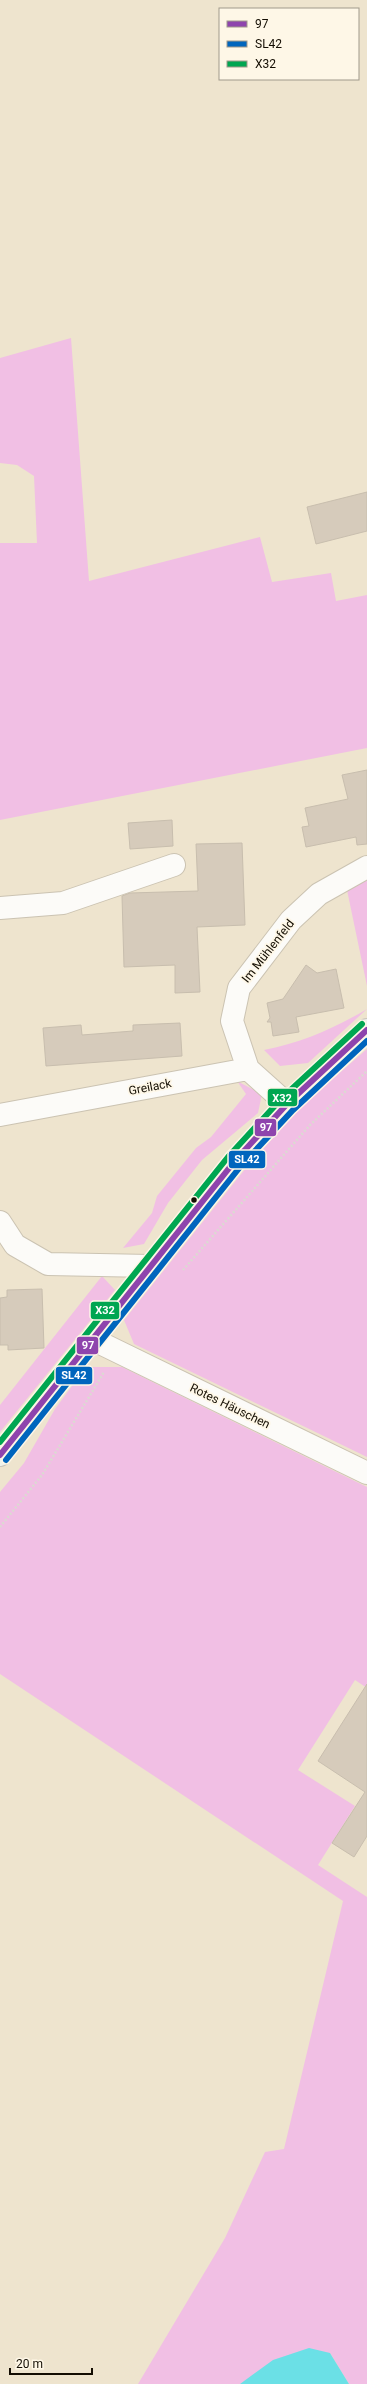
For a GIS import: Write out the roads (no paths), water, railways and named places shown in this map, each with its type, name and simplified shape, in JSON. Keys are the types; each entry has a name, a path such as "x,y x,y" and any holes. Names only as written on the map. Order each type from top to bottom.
{"main road":[{"path":"0,1455 234,1162 287,1104 367,1030"}],"street":[{"path":"0,908 64,904 174,864"},
{"name":"Im Mühlenfeld","path":"248,1069 232,1021 238,988 291,920 319,894 367,867"},
{"path":"248,1069 287,1104"},
{"name":"Greilack","path":"0,1115 248,1069"},
{"path":"0,1222 15,1245 48,1264 150,1266"},
{"name":"Rotes Häuschen","path":"92,1340 367,1473"}],"water":[{"path":"309,2348 330,2353 349,2384 240,2384 273,2360"}]}
